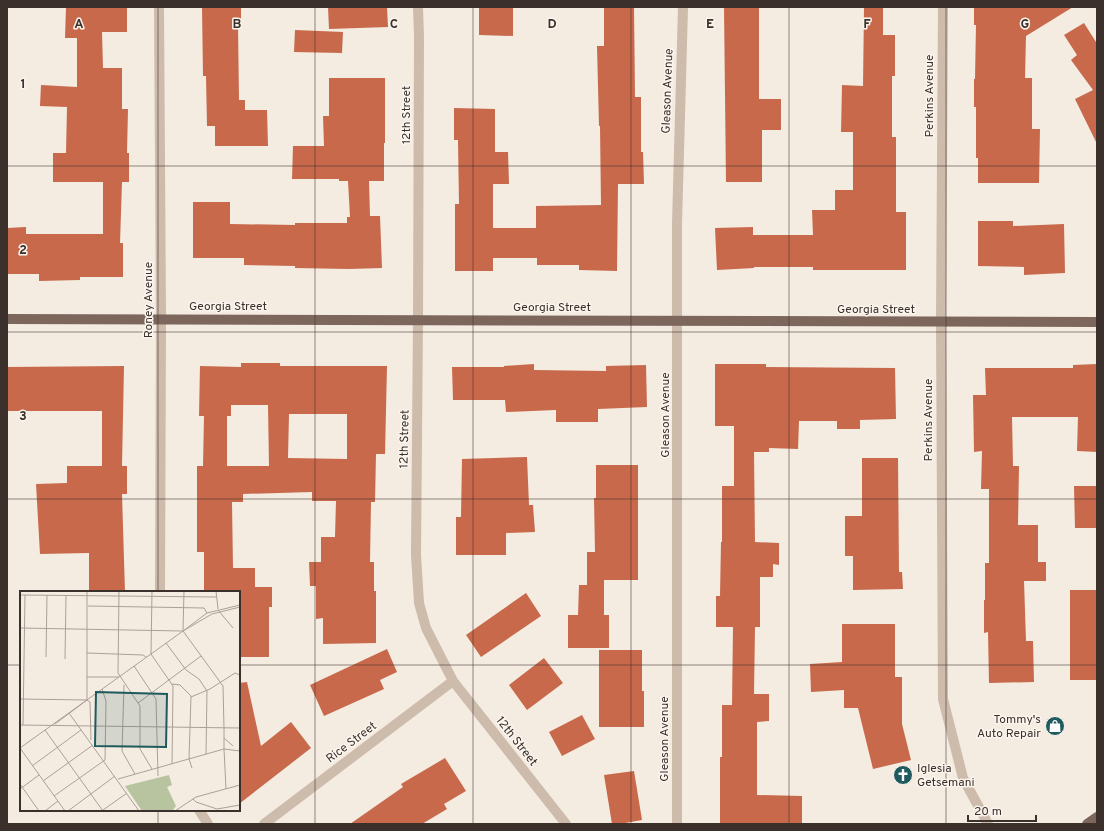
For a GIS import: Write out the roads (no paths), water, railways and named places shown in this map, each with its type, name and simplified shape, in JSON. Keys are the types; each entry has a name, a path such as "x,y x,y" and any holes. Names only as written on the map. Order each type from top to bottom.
{"main road":[{"name":"Georgia Street","path":"7,319 1097,322"},
{"path":"1087,824 1097,817"}],"street":[{"name":"Roney Avenue","path":"159,7 161,319 160,591"},
{"name":"12th Street","path":"418,7 416,555 419,603 426,628 453,681 566,824"},
{"name":"Gleason Avenue","path":"677,824 677,224 683,7"},
{"name":"Perkins Avenue","path":"943,7 941,322 943,699 963,778 988,824"},
{"name":"Rice Street","path":"264,824 453,681"},
{"path":"199,811 208,824"}],"place":[{"name":"Tommy's Auto Repair","path":"1055,726"},
{"name":"Iglesia Getsemani","path":"903,775"}]}
